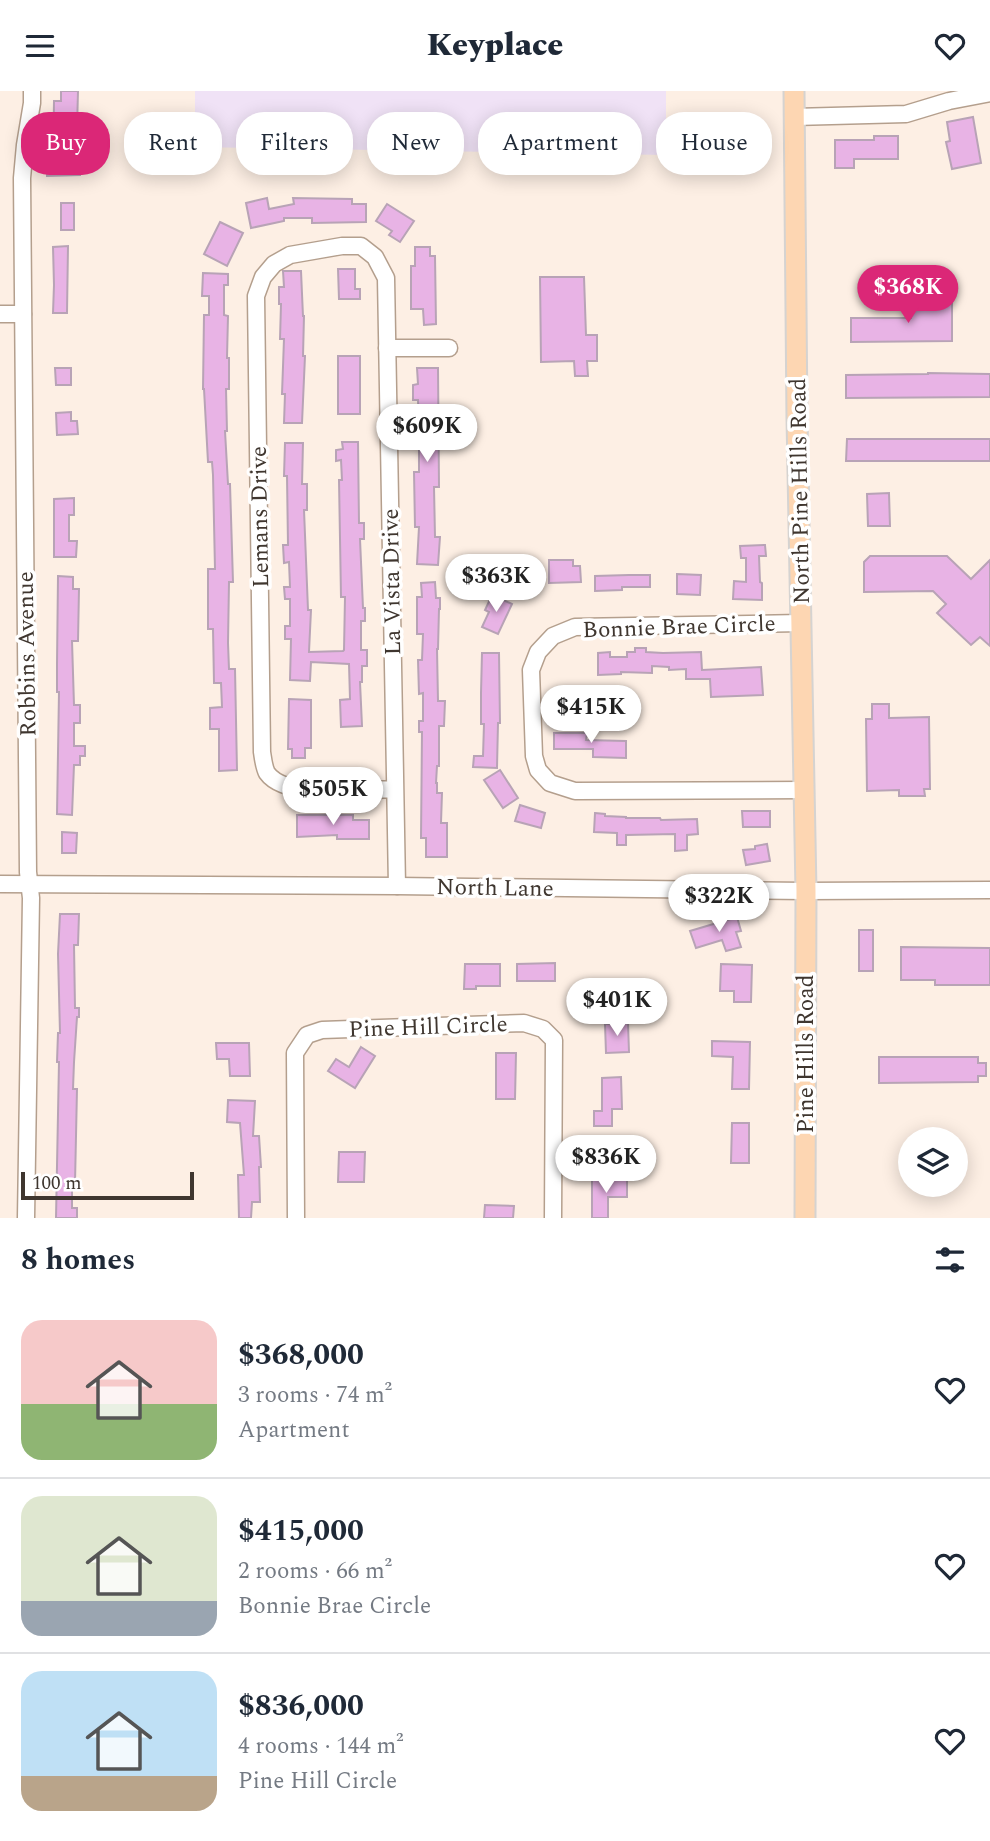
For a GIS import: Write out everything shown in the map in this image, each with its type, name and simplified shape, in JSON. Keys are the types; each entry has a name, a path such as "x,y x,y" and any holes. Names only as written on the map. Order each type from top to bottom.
{"main road":[{"name":"North Pine Hills Road","path":"793,91 806,891"},
{"name":"Pine Hills Road","path":"804,1218 806,891"}],"street":[{"name":"Robbins Avenue","path":"26,1218 29,884 22,178 32,91"},
{"path":"794,117 906,114 949,101 990,93"},
{"name":"Lemans Drive","path":"386,278 375,257 361,246 342,246 290,255 274,264 263,277 256,296 262,751 266,772 281,785 304,791 394,789"},
{"name":"La Vista Drive","path":"386,278 397,886"},
{"path":"0,314 23,314"},
{"path":"387,348 449,348"},
{"name":"Bonnie Brae Circle","path":"801,623 575,627 553,636 538,652 531,670 534,756 538,770 550,783 575,791 804,790"},
{"name":"North Lane","path":"0,884 806,891 990,890"},
{"name":"Pine Hill Circle","path":"296,1218 295,1053 307,1035 322,1030 524,1023 543,1029 554,1040 553,1218"}],"shaded area":[{"path":"195,91 666,91 666,112 656,112 656,155 642,155 642,112 478,112 478,152 464,152 464,112 367,112 367,150 353,150 353,112 236,112 236,148 222,147 222,112 195,112"}],"building":[{"path":"61,91 78,91 77,112 54,112 54,101 61,101"},
{"path":"973,117 981,163 952,169 946,142 950,141 947,122"},
{"path":"874,136 898,136 898,159 854,159 854,168 835,168 835,140 874,140"},
{"path":"267,198 269,209 294,204 293,198 352,199 352,204 366,204 366,222 312,223 312,218 284,218 284,221 251,228 246,203"},
{"path":"61,203 74,203 74,230 61,230"},
{"path":"387,204 414,221 400,242 389,235 392,231 376,221"},
{"path":"220,222 243,233 227,266 204,254"},
{"path":"68,246 67,313 53,313 53,247"},
{"path":"415,247 430,247 430,256 435,256 436,324 424,325 423,309 411,309 411,266 415,266"},
{"path":"338,269 355,269 355,289 360,289 360,299 339,299"},
{"path":"283,271 301,271 305,356 302,423 284,423 284,339 280,339 279,304 279,287 284,287"},
{"path":"203,273 228,274 228,285 224,285 229,358 225,431 230,484 233,582 229,582 228,643 229,669 235,669 237,770 219,771 219,729 210,729 210,708 222,707 221,683 214,683 213,629 208,629 208,569 215,569 213,475 212,462 208,462 203,389 204,315 209,315 209,296 202,296"},
{"path":"540,277 584,277 586,335 597,335 597,361 587,361 588,376 575,376 574,361 541,362"},
{"path":"911,301 952,303 952,341 851,342 851,318 911,318"},
{"path":"338,356 360,356 360,414 338,414"},
{"path":"55,368 71,368 71,385 56,385"},
{"path":"417,368 438,368 439,487 434,487 435,537 440,537 438,565 417,564 419,527 415,527 414,472 419,472 419,444 414,444 413,430 419,430 418,400 413,400 413,385 418,384"},
{"path":"990,374 990,397 846,398 846,375"},
{"path":"71,412 71,421 77,421 78,434 57,435 56,413"},
{"path":"847,439 990,439 990,461 846,461"},
{"path":"342,442 358,442 359,523 364,523 364,539 360,539 365,608 365,621 361,621 361,650 367,650 367,666 362,666 360,682 362,726 341,727 340,700 350,699 349,664 311,662 310,681 290,680 291,639 285,639 285,626 290,626 290,599 285,599 284,587 290,587 289,562 284,563 283,545 288,545 285,443 303,443 302,484 307,484 307,510 304,510 308,610 311,610 309,652 343,651 345,597 341,597 339,480 342,480 341,460 336,461 336,450 343,449"},
{"path":"889,493 890,526 868,526 867,494"},
{"path":"74,498 74,515 69,515 69,541 77,541 76,557 54,557 54,499"},
{"path":"765,545 766,556 759,556 762,600 733,599 734,581 746,582 746,558 741,558 740,546"},
{"path":"870,556 947,556 971,579 990,560 990,646 980,637 971,645 937,613 946,604 933,591 864,592 864,562"},
{"path":"549,560 573,560 573,566 580,566 581,582 549,583"},
{"path":"534,566 543,584 521,594 512,576"},
{"path":"677,574 701,575 700,595 677,594"},
{"path":"650,575 650,587 595,591 595,576"},
{"path":"58,576 73,577 73,589 79,589 78,641 72,641 74,705 80,705 80,723 74,723 74,746 85,746 85,756 80,756 80,765 74,765 72,815 57,814"},
{"path":"435,582 436,598 440,598 438,701 445,701 444,726 439,726 439,766 436,783 437,793 442,793 441,823 447,823 447,857 426,857 426,838 421,838 422,732 419,732 419,721 423,721 423,693 419,694 418,660 422,660 423,634 417,634 417,597 422,597 421,583"},
{"path":"492,595 512,604 498,634 482,627 489,612 485,610"},
{"path":"635,648 646,648 646,652 701,652 702,670 761,667 763,695 711,697 710,679 686,679 686,669 669,670 669,667 652,666 652,673 621,672 598,675 598,653 610,652 610,657 627,657 627,652 635,652"},
{"path":"482,653 499,653 500,723 497,768 473,767 474,756 483,756"},
{"path":"289,699 311,700 311,748 305,748 305,758 292,758 292,749 288,749"},
{"path":"872,704 889,704 889,718 929,717 930,789 924,789 925,796 899,796 899,790 867,791 866,719 872,719"},
{"path":"554,733 587,733 586,740 626,741 626,758 593,757 593,749 554,749"},
{"path":"500,770 518,798 503,808 484,780"},
{"path":"520,805 545,813 541,828 515,821"},
{"path":"742,811 770,811 770,827 743,827"},
{"path":"595,813 626,818 697,819 698,834 687,835 687,850 675,851 675,834 626,835 626,845 617,845 617,833 594,832"},
{"path":"297,815 353,815 353,820 369,820 369,839 337,839 337,835 297,837"},
{"path":"62,832 77,833 76,853 62,853"},
{"path":"767,844 770,861 746,865 743,850"},
{"path":"60,914 79,914 78,945 74,945 75,1008 79,1008 79,1017 74,1062 73,1089 77,1089 75,1183 72,1183 72,1208 77,1208 77,1218 56,1218"},
{"path":"737,917 741,931 736,932 741,947 726,951 722,940 696,948 690,931"},
{"path":"859,930 873,930 873,971 859,971"},
{"path":"901,947 990,948 990,985 935,985 935,980 901,980"},
{"path":"555,963 555,981 517,981 517,964"},
{"path":"465,964 500,964 500,986 464,989"},
{"path":"721,964 752,965 751,1002 734,1002 734,991 720,991"},
{"path":"628,1023 629,1052 606,1053 605,1024"},
{"path":"712,1041 750,1042 749,1089 732,1089 733,1057 712,1056"},
{"path":"216,1043 249,1043 250,1076 230,1076 229,1059 217,1059"},
{"path":"361,1047 375,1056 355,1088 328,1071 336,1059 349,1067"},
{"path":"496,1053 516,1053 515,1099 496,1099"},
{"path":"879,1057 978,1057 978,1063 986,1063 986,1076 978,1076 978,1082 879,1083"},
{"path":"621,1077 622,1109 612,1109 612,1126 594,1126 594,1111 602,1111 602,1078"},
{"path":"228,1100 255,1101 253,1136 259,1136 260,1202 252,1202 251,1218 239,1218 238,1175 244,1175 240,1123 227,1122"},
{"path":"732,1123 749,1123 749,1163 731,1163"},
{"path":"339,1152 365,1152 364,1182 338,1182"},
{"path":"592,1180 627,1180 627,1197 608,1197 608,1218 592,1218"},
{"path":"485,1205 514,1206 513,1218 484,1218"}]}
